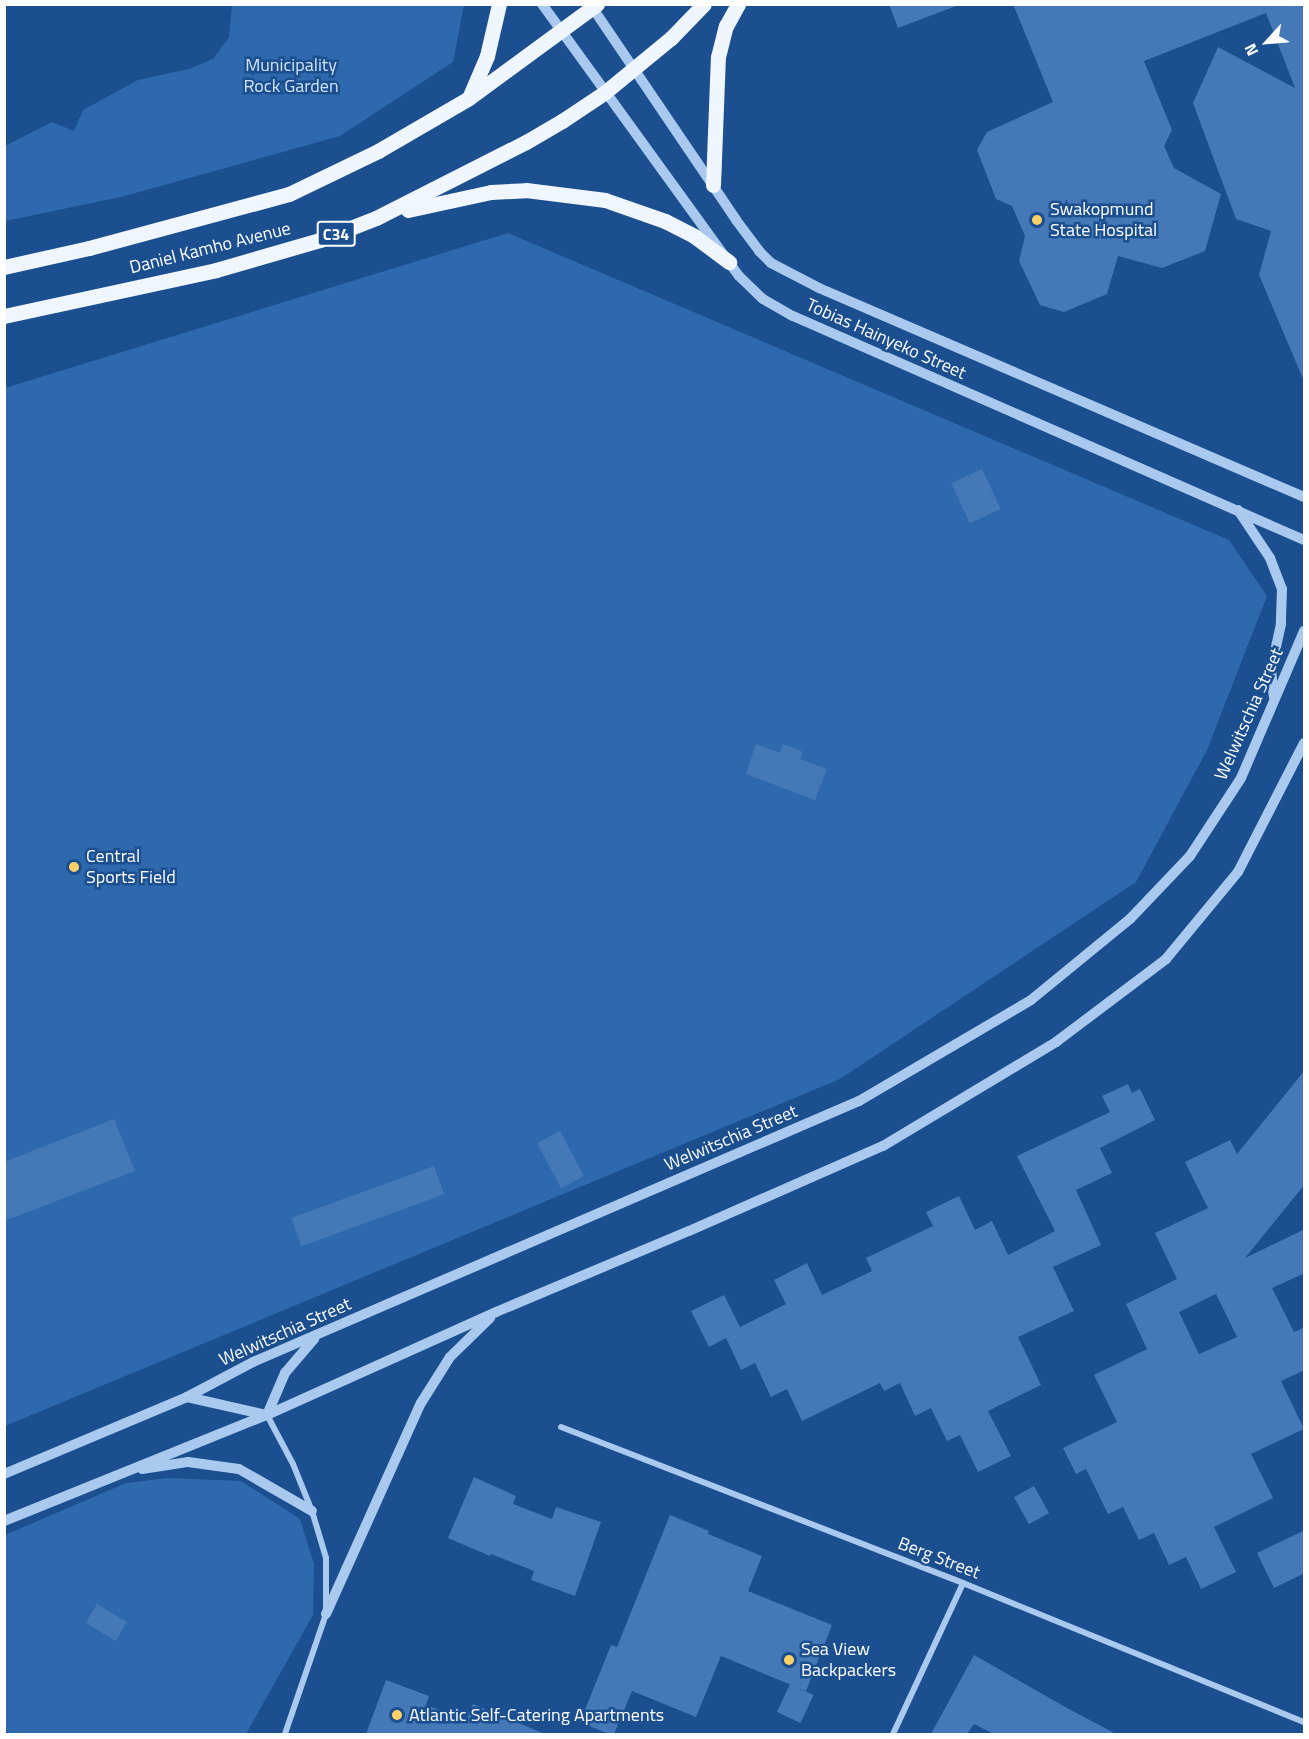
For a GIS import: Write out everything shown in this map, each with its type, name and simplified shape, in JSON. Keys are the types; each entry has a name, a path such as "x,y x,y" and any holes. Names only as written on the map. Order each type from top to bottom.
{"main road":[{"path":"469,98 487,56 499,4"},
{"name":"C34","path":"634,68 671,38 704,4"},
{"path":"713,185 718,57 726,26 738,4"},
{"name":"Daniel Kamho Avenue","path":"4,267 89,248 289,194 378,152 469,98 562,32 593,6"},
{"name":"Daniel Kamho Avenue","path":"4,316 216,270 320,240 376,218 526,142 604,93 634,68"},
{"path":"376,218 491,192 526,190 556,193 604,200 665,221 694,236 729,262"}],"street":[{"name":"Tobias Hainyeko Street","path":"542,4 604,93 729,262 764,299 793,316 1305,540"},
{"name":"Tobias Hainyeko Street","path":"593,6 759,251 788,274 1305,497"},
{"path":"1238,510 1270,558 1282,589 1281,624 1271,670 1274,698"},
{"name":"Welwitschia Street","path":"4,1474 187,1397 253,1362 859,1101 1031,1000 1130,919 1190,856 1241,778 1305,631"},
{"path":"4,1521 267,1415 496,1312 883,1146 1056,1042 1166,959 1238,872 1305,743"},
{"path":"285,1734 326,1614 421,1402 450,1357 496,1312"},
{"path":"267,1415 285,1372 316,1336"},
{"path":"187,1397 267,1415 293,1464 312,1511 326,1558 326,1614"},
{"name":"Berg Street","path":"561,1427 963,1583 1305,1722"},
{"path":"124,1471 188,1462 239,1469 312,1511"},
{"path":"893,1734 963,1583"}],"green space":[{"name":"Municipality Rock Garden","path":"232,5 464,5 453,62 340,136 121,197 5,221 5,146 52,122 74,131 83,110 138,80 189,69 213,59 229,37"},
{"path":"508,233 1229,540 1267,596 1207,750 1136,882 840,1079 5,1426 5,388"},
{"path":"168,1478 241,1481 300,1519 314,1564 313,1615 246,1734 9,1734 5,1730 5,1535 126,1483"}],"building":[{"path":"889,4 955,4 956,6 898,28"},
{"path":"1013,4 1305,4 1304,381 1259,275 1271,231 1236,219 1193,103 1218,47 1295,88 1266,13 1144,61 1172,130 1164,146 1174,168 1221,194 1205,251 1162,268 1118,256 1107,294 1064,312 1040,305 1019,261 1025,236 1012,206 996,199 977,150 987,132 1053,102"},
{"path":"982,469 1001,509 970,523 951,483"},
{"path":"756,744 780,753 783,744 803,752 800,759 827,769 815,800 746,774"},
{"path":"1305,1070 1305,1184 1245,1258 1305,1229 1305,1273 1272,1288 1294,1332 1305,1327 1305,1370 1281,1381 1304,1429 1251,1454 1273,1498 1214,1527 1236,1572 1201,1589 1186,1557 1169,1565 1154,1533 1139,1540 1123,1507 1108,1514 1086,1469 1076,1474 1063,1448 1117,1422 1094,1375 1147,1349 1126,1304 1177,1279 1155,1233 1208,1208 1185,1162 1230,1140 1237,1154","holes":["1216,1294 1237,1337 1199,1354 1179,1312"]},
{"path":"1128,1084 1132,1093 1140,1089 1155,1120 1100,1148 1112,1173 1076,1190 1101,1245 1053,1267 1074,1311 1018,1337 1041,1385 988,1411 1011,1456 978,1472 960,1435 947,1441 931,1408 915,1416 900,1383 884,1391 880,1383 802,1421 787,1389 771,1397 755,1363 741,1370 726,1338 709,1347 691,1311 724,1295 740,1327 786,1304 774,1280 807,1263 822,1295 872,1271 866,1258 933,1226 926,1212 959,1196 975,1230 992,1221 1008,1255 1055,1231 1017,1156 1110,1112 1102,1096"},
{"path":"114,1119 135,1171 4,1221 4,1162"},
{"path":"560,1131 584,1176 561,1188 537,1143"},
{"path":"434,1166 444,1194 301,1246 291,1218"},
{"path":"474,1477 516,1496 513,1504 552,1519 556,1507 601,1522 575,1596 531,1580 534,1571 448,1538"},
{"path":"1034,1486 1049,1513 1029,1524 1014,1497"},
{"path":"670,1515 709,1531 708,1534 762,1556 748,1591 832,1625 806,1691 721,1656 696,1717 632,1691 614,1734 609,1734 580,1722 611,1645 617,1647"},
{"path":"1305,1530 1305,1573 1274,1588 1257,1553"},
{"path":"97,1604 127,1622 116,1641 86,1623"},
{"path":"974,1655 1116,1734 994,1734 974,1724 967,1734 931,1734"},
{"path":"386,1680 429,1696 426,1705 466,1720 473,1704 545,1734 366,1734"},
{"path":"790,1684 814,1695 800,1723 777,1712"}],"place":[{"name":"Swakopmund State Hospital","path":"1037,220"},
{"name":"Central Sports Field","path":"74,867"},
{"name":"Sea View Backpackers","path":"789,1660"},
{"name":"Atlantic Self-Catering Apartments","path":"397,1715"}]}
